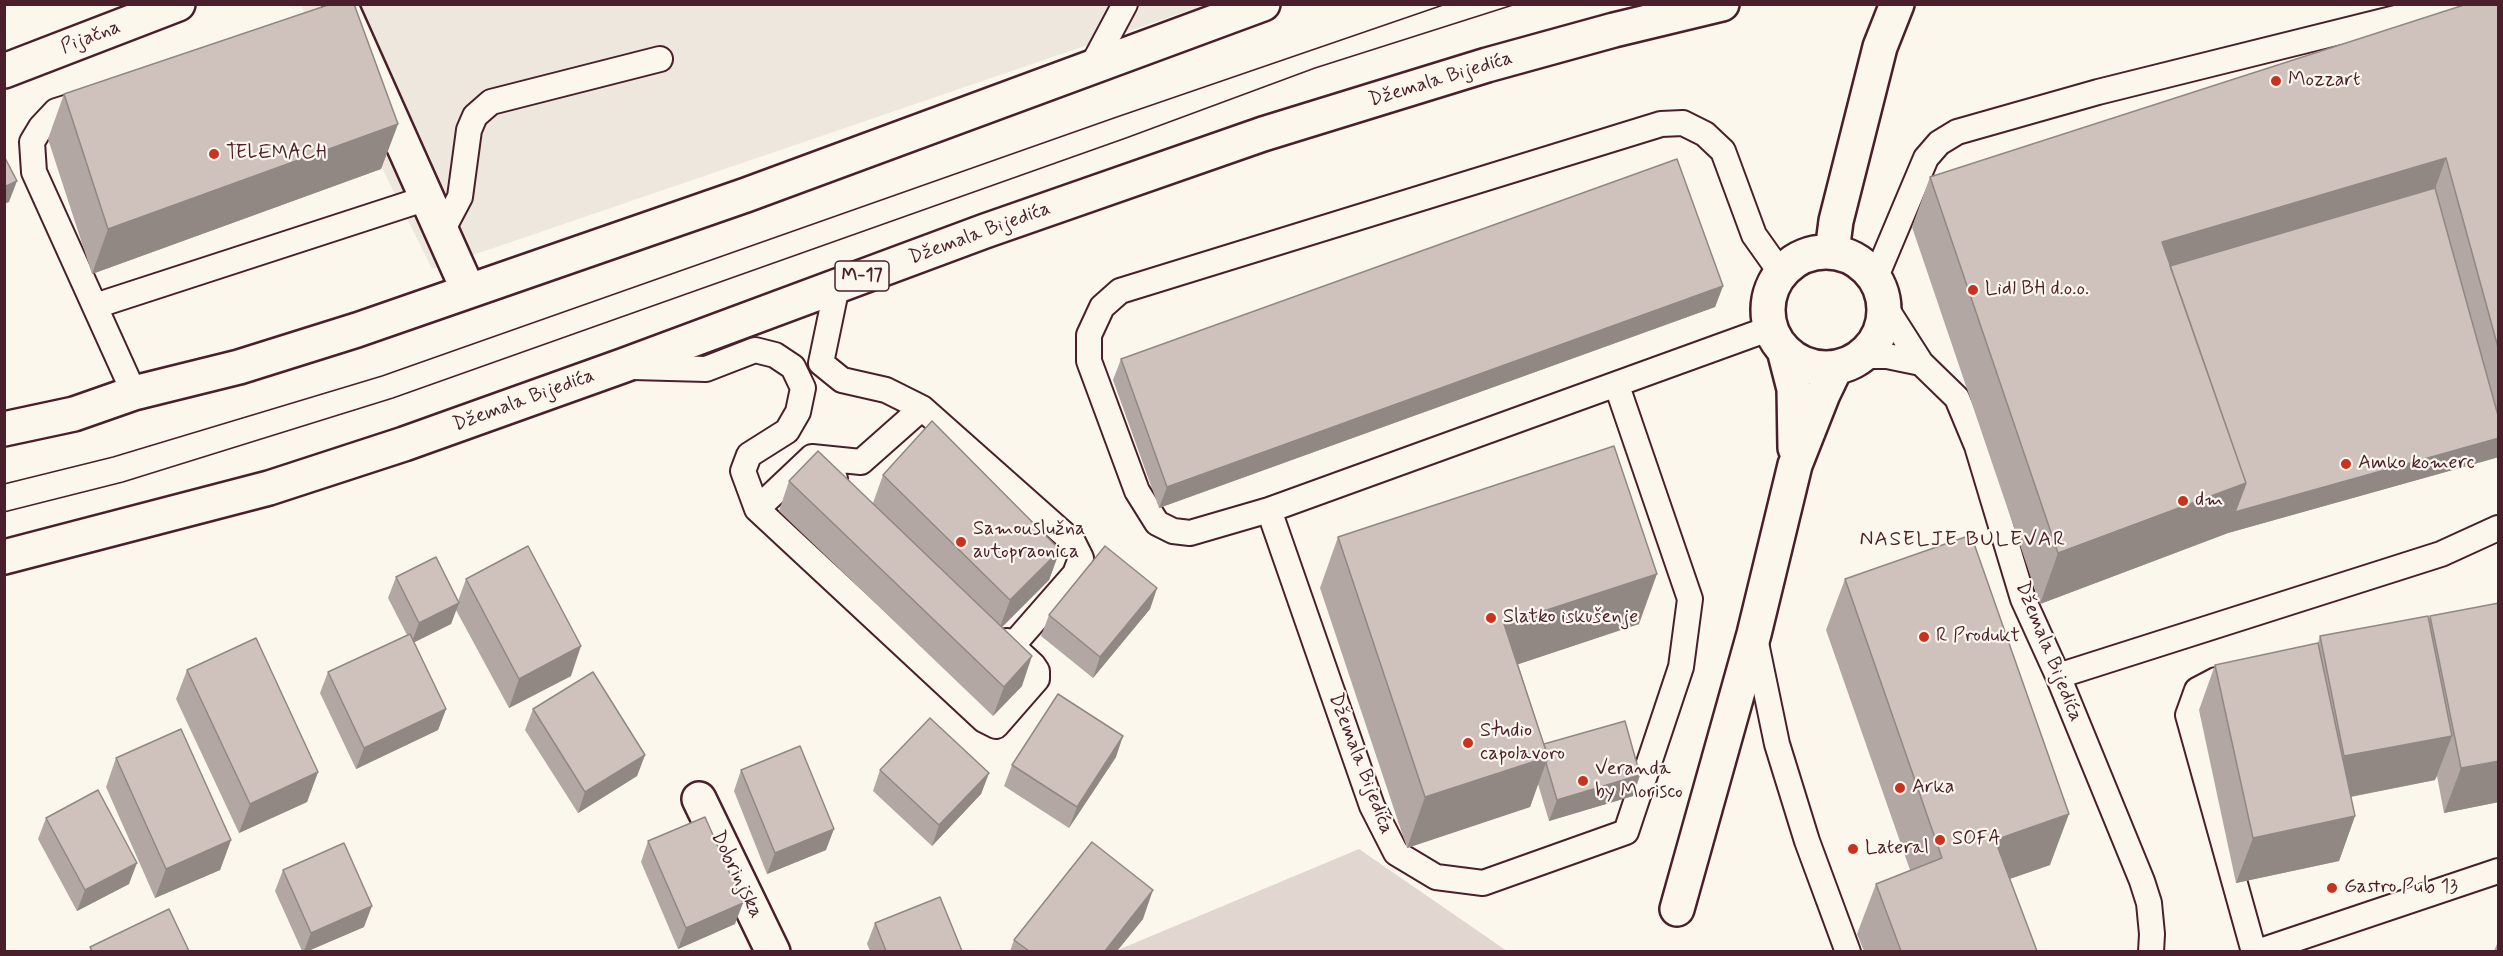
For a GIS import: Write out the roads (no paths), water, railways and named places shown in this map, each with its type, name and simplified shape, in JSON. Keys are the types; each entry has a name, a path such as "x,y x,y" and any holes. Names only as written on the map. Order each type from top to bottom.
{"main road":[{"name":"Pijačna","path":"4,70 178,4"},
{"path":"4,429 74,414 134,393 238,367 357,330 746,195 1263,4"},
{"name":"Džemala Bijedića","path":"4,557 269,488 404,444 622,366 985,231 1263,134 1487,65 1614,30 1722,4"},
{"path":"1832,252 1836,221 1880,47 1897,4"},
{"path":"336,15 427,198 468,290"},
{"path":"1677,909 1754,634 1795,465 1822,394 1849,361 1875,342 1883,324 1880,292 1864,266 1849,256 1832,252 1818,252 1804,256 1781,273 1773,286 1769,300 1778,339 1794,389 1795,465"},
{"path":"1778,339 1808,365 1849,361"},
{"name":"Dobrinjska","path":"699,799 773,951"}],"lane":[{"path":"1092,66 1125,4"},
{"path":"1880,292 1926,158 1939,143 1957,132 2098,92 2452,4"},
{"path":"442,231 460,197 469,130 475,116 491,102 660,59"},
{"path":"112,93 56,111 41,127 32,142 33,172 134,393"},
{"path":"1778,339 1617,386 1269,510 1190,533 1173,531 1157,523 1137,491 1089,361 1089,335 1102,307 1120,291 1661,124 1683,123 1705,134 1723,151 1754,235 1781,273"},
{"path":"95,306 427,198"},
{"path":"837,285 821,363 842,380 886,390 922,408 1073,543 1082,558 1075,574 1012,646"},
{"name":"Džemala Bijedića","path":"1880,292 1922,363 1957,398 1977,446 2023,599 2058,676 2142,881 2149,903 2151,951"},
{"path":"622,366 706,369 755,350 775,355 793,367 803,388 798,412 787,431 749,455 743,471 757,509 989,724 996,726 1037,679 1037,671 995,630"},
{"path":"1849,361 1887,356 1922,363"},
{"name":"Džemala Bijedića","path":"1269,510 1372,806 1396,853 1436,877 1483,883 1626,832 1681,667 1690,599 1617,386"},
{"path":"757,509 812,457 861,462 922,408"},
{"path":"812,457 855,498"},
{"path":"2058,676 2441,554 2499,528"},
{"path":"1754,634 1778,744 1807,841 1848,951"},
{"path":"2263,673 2216,680 2197,690 2188,715 2255,951 2499,871"}],"tram line":[{"path":"4,484 113,457 382,376 1114,118 1446,4"},
{"path":"4,512 123,482 393,398 1126,138 1315,68 1516,4"}],"place":[{"name":"Mozzart","path":"2276,81"},
{"name":"TELEMACH","path":"214,154"},
{"name":"Lidl BH d.o.o.","path":"1973,290"},
{"name":"Amko komerc","path":"2346,464"},
{"name":"dm","path":"2183,501"},
{"name":"Samouslužna autopraonica","path":"961,542"},
{"name":"Slatko iskušenje","path":"1491,618"},
{"name":"R Produkt","path":"1924,637"},
{"name":"Studio capolavoro","path":"1468,743"},
{"name":"Veranda by Morisco","path":"1583,781"},
{"name":"Arka","path":"1900,788"},
{"name":"SOFA","path":"1940,840"},
{"name":"Lateral","path":"1853,849"},
{"name":"Gastro Pub 13","path":"2332,888"}],"district":[{"name":"NASELJE BULEVAR","path":"1963,541"}]}
